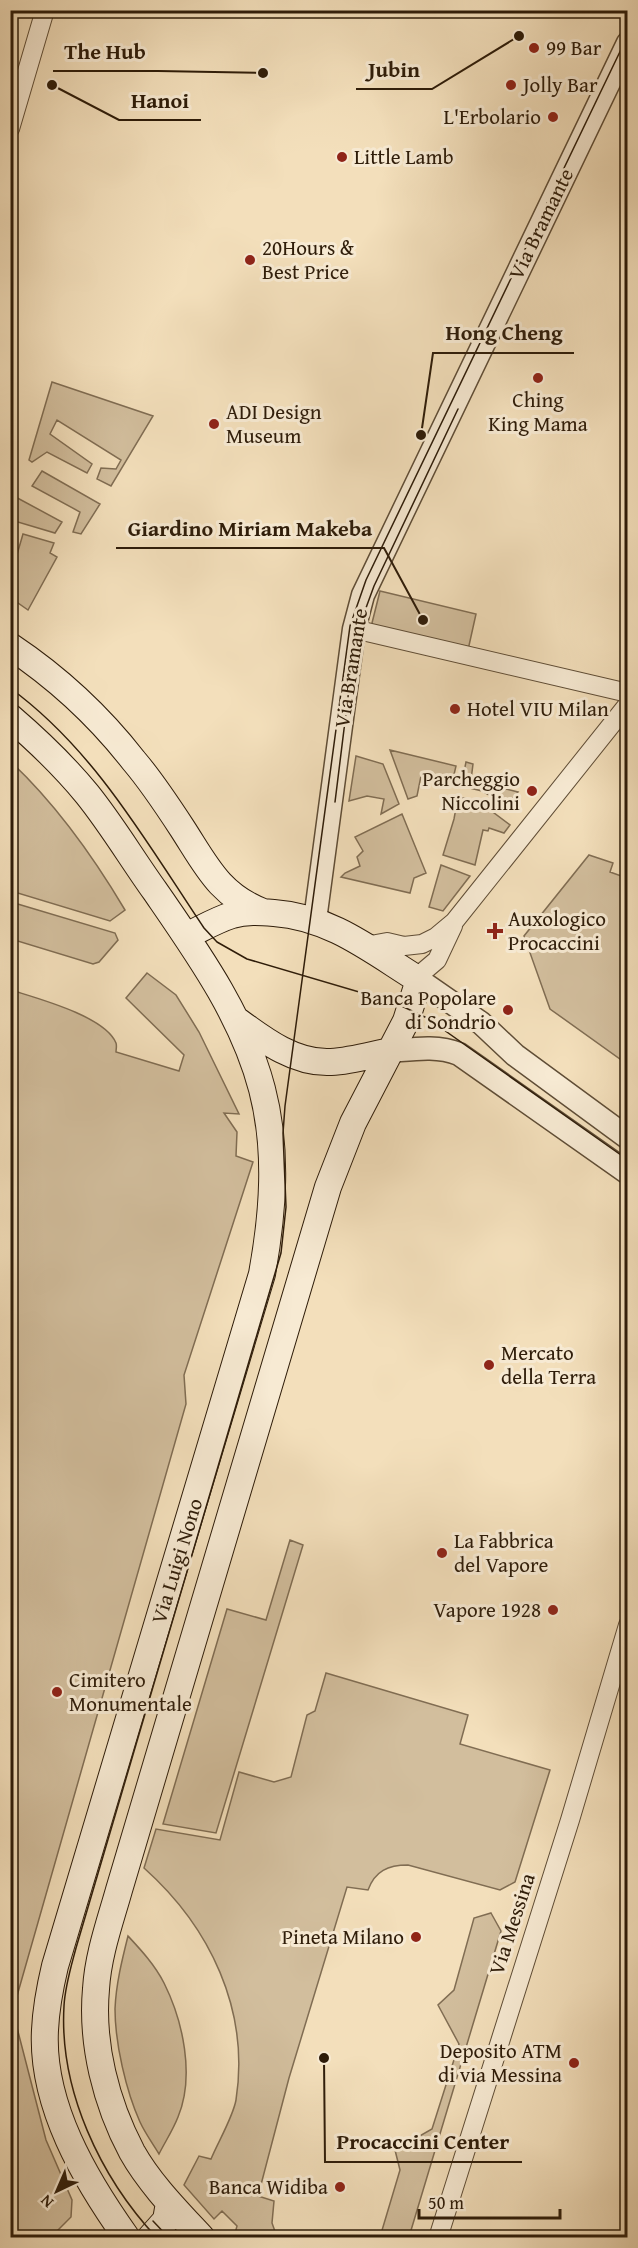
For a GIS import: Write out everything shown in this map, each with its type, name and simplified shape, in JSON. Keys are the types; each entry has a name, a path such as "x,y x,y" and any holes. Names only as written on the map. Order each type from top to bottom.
{"main road":[{"path":"10,646 48,673 93,713 148,778 213,877 236,899 263,912"},
{"name":"Via Luigi Nono","path":"10,717 60,764 87,795 186,936 236,1019 255,1065 272,1145 270,1223 262,1274 55,1966 48,2000 45,2032 46,2063 60,2115 78,2161 95,2193 127,2238"},
{"path":"186,936 225,917 243,913 288,914 315,920 342,932 419,980"},
{"name":"Via Luigi Nono","path":"202,2238 169,2203 133,2154 117,2119 106,2090 95,2025 97,1976 119,1890 328,1187 353,1123 411,1009 419,980"},
{"path":"236,1019 276,1047 312,1060 333,1062 391,1051"},
{"path":"150,2238 166,2220 169,2203"}],"street":[{"path":"12,124 14,84 45,10"},
{"name":"Via Bramante","path":"315,920 354,629 363,595 627,43"},
{"path":"354,629 627,693"},
{"path":"365,946 387,942 404,946 422,944 436,937 454,922 627,704"},
{"path":"454,922 437,960 424,971 419,980 478,1020 515,1055 627,1138"},
{"path":"391,1051 430,1048 445,1049 459,1054 627,1173"},
{"name":"Via Messina","path":"438,2238 570,1820 627,1625"}],"shaded area":[{"path":"52,382 153,416 111,486 97,479 101,468 116,469 121,460 57,420 50,434 92,464 87,473 47,452 32,462 29,460"},
{"path":"42,471 100,504 81,534 73,532 80,512 32,486"},
{"path":"10,494 62,522 55,533 11,520"},
{"path":"23,534 54,543 50,553 57,557 28,610 11,598 11,575"},
{"path":"380,591 476,614 468,650 371,627"},
{"path":"390,750 456,766 452,783 421,776 417,796 408,799"},
{"path":"356,756 383,764 399,804 381,814 384,799 367,796 349,801"},
{"path":"10,761 58,813 87,850 113,890 125,910 110,921 11,891"},
{"path":"466,762 473,764 471,780 518,792 507,805 482,791 461,786"},
{"path":"458,797 478,801 510,825 504,833 489,828 488,831 483,830 475,865 443,855"},
{"path":"402,814 426,873 414,878 410,893 341,877 360,866 357,857 363,851 355,837"},
{"path":"589,855 613,863 610,872 627,878 627,1064 550,1009 524,936"},
{"path":"441,865 470,876 443,911 429,907"},
{"path":"11,902 115,933 118,940 99,962 93,964 11,939"},
{"name":"Cimitero Monumentale","path":"147,973 176,995 199,1032 239,1114 224,1113 237,1132 236,1156 253,1162 184,1375 186,1404 11,2017 11,990 85,1016 109,1033 116,1043 116,1052 179,1071 184,1055 126,998"},
{"path":"290,1540 303,1545 216,1833 163,1824 227,1609 266,1620"},
{"path":"326,1673 468,1715 460,1744 550,1770 515,1882 500,1890 408,1865 383,1870 374,1878 368,1890 347,1887 289,2078 258,2196 274,2201 272,2223 277,2237 234,2237 237,2226 222,2211 214,2219 184,2185 199,2156 211,2159 229,2122 236,2100 239,2067 237,2034 230,2003 220,1972 206,1944 188,1916 144,1868 156,1829 220,1840 239,1772 274,1782 291,1777 307,1715 315,1711"},
{"path":"491,1913 501,1931 409,2237 380,2237 400,2170 395,2150 432,2129 459,2044 438,2005 454,1990 474,1918"},
{"path":"128,1936 143,1952 164,1983 177,2014 184,2049 186,2084 183,2101 176,2122 159,2154 135,2110 122,2067 117,2037 115,2009 117,1990"},
{"path":"14,2016 46,2140 72,2200 71,2217 51,2237 11,2237 10,2030"}],"tram line":[{"path":"157,2238 118,2188 87,2131 68,2069 64,2038 64,2006 68,1977 76,1948 281,1253 286,1207 283,1133 285,1106 350,626 366,580 628,35"},
{"path":"359,627 374,586 458,409"},
{"path":"10,688 40,712 93,768 140,831 204,928 217,942 247,959 393,1002 427,1018 628,1160"},
{"path":"335,802 349,689"},
{"path":"153,2221 169,2238"}],"place":[{"name":"Jubin","path":"519,36"},
{"name":"99 Bar","path":"534,48"},
{"name":"The Hub","path":"263,73"},
{"name":"Hanoi","path":"52,85"},
{"name":"Jolly Bar","path":"511,85"},
{"name":"L'Erbolario","path":"553,117"},
{"name":"Little Lamb","path":"342,157"},
{"name":"20Hours & Best Price","path":"250,260"},
{"name":"Ching King Mama","path":"538,378"},
{"name":"ADI Design Museum","path":"214,424"},
{"name":"Hong Cheng","path":"421,435"},
{"name":"Giardino Miriam Makeba","path":"423,620"},
{"name":"Hotel VIU Milan","path":"455,709"},
{"name":"Parcheggio Niccolini","path":"532,791"},
{"name":"Auxologico Procaccini","path":"495,931"},
{"name":"Banca Popolare di Sondrio","path":"508,1010"},
{"name":"Mercato della Terra","path":"489,1365"},
{"name":"La Fabbrica del Vapore","path":"442,1553"},
{"name":"Vapore 1928","path":"553,1610"},
{"name":"Cimitero Monumentale","path":"57,1692"},
{"name":"Pineta Milano","path":"416,1937"},
{"name":"Procaccini Center","path":"324,2058"},
{"name":"Deposito ATM di via Messina","path":"574,2063"},
{"name":"Banca Widiba","path":"340,2187"}]}
